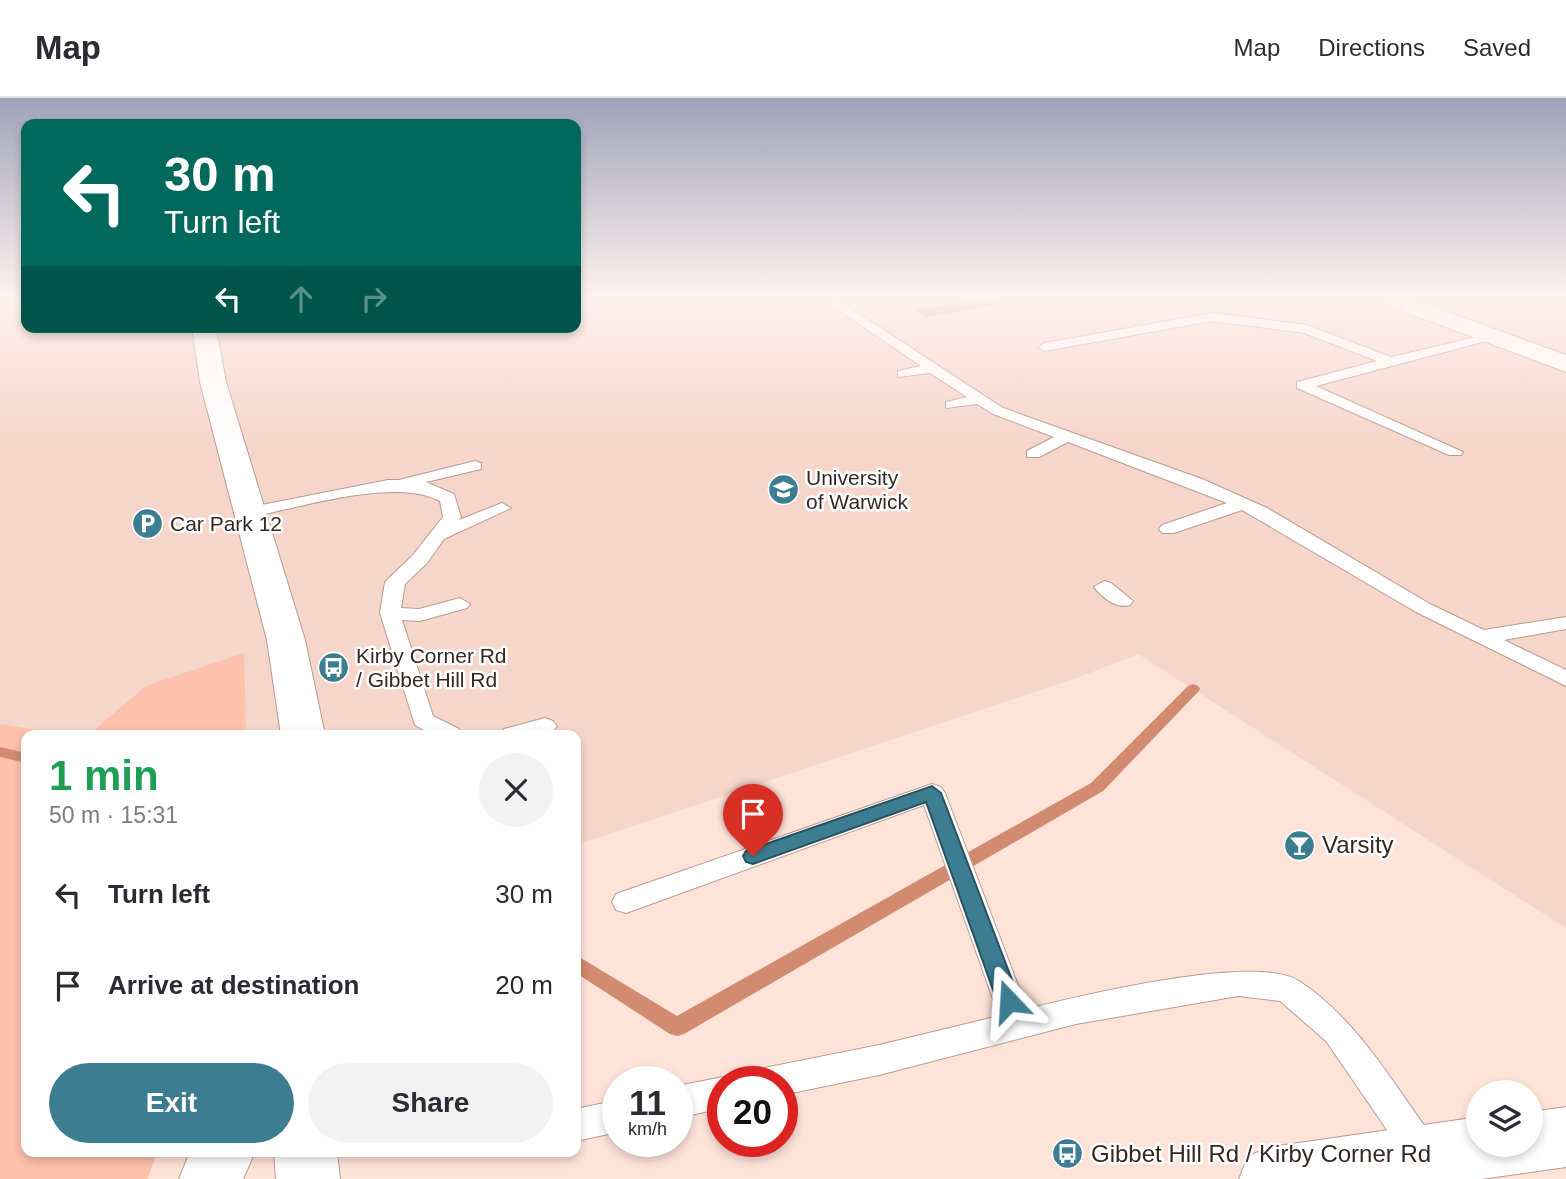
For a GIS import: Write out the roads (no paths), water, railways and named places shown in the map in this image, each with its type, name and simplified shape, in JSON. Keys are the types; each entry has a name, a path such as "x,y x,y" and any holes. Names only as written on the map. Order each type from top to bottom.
{"street":[{"path":"207,346 213,382 286,640 302,730"},
{"path":"1518,346 1566,364"},
{"path":"1543,1141 1566,1137"},
{"path":"1271,1179 1466,1150"},
{"path":"211,1179 221,1157"},
{"path":"306,1157 308,1179"}],"lane":[{"path":"900,346 998,411 1242,504 1423,608 1566,679"},
{"path":"1351,346 1391,362"},
{"path":"1450,346 1302,385 1455,452"},
{"path":"903,374 932,368"},
{"path":"951,405 980,399"},
{"path":"1033,454 1067,436"},
{"path":"251,512 475,466"},
{"path":"388,485 427,487 448,498 452,517 420,559 395,582 390,613 423,720 442,730"},
{"path":"1168,529 1242,504"},
{"path":"437,536 502,508"},
{"path":"1104,587 1123,601"},
{"path":"390,613 420,615 460,604"},
{"path":"1482,637 1566,623"},
{"path":"530,730 545,726"},
{"path":"626,902 932,793 1018,1026"},
{"path":"798,1076 879,1060 1076,1010 1238,983 1287,989 1337,1031 1424,1155"},
{"path":"581,1124 602,1119"}],"waterway":[{"path":"581,966 677,1027 1097,787 1193,689"},
{"path":"0,752 21,757"}],"place":[{"name":"University of Warwick","path":"783,490"},
{"name":"Car Park 12","path":"147,524"},
{"name":"Kirby Corner Rd / Gibbet Hill Rd","path":"333,668"},
{"name":"Varsity","path":"1299,845"},
{"name":"Gibbet Hill Rd / Kirby Corner Rd","path":"1068,1154"}]}
